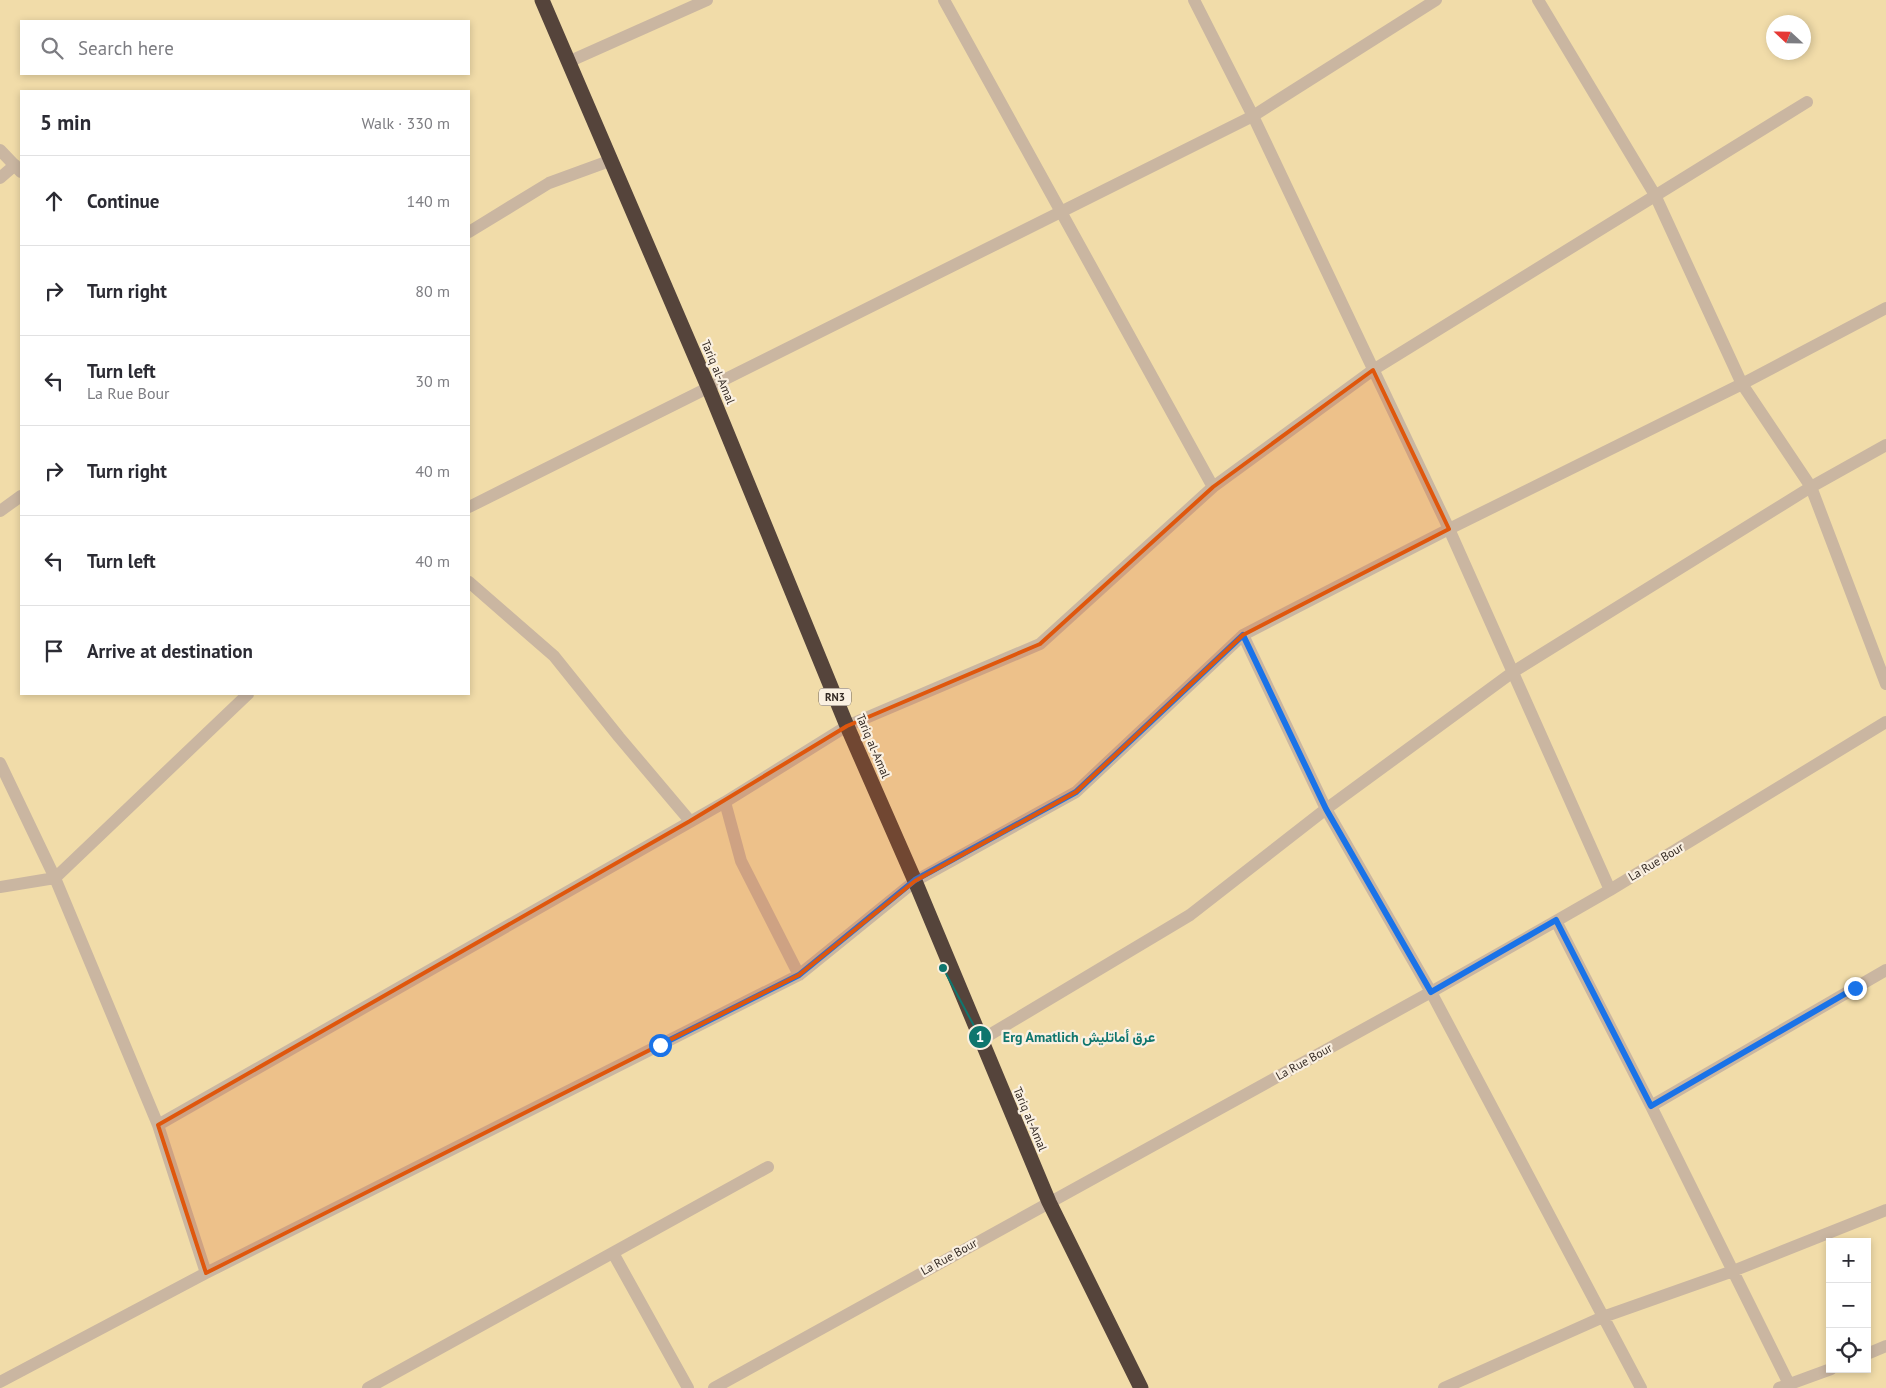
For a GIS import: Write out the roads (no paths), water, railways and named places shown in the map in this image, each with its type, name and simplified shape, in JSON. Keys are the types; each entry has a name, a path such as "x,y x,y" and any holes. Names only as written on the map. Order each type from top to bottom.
{"highway":[{"name":"Tariq al-Amal","path":"542,0 709,389 848,726 915,880 1049,1202 1141,1388"}],"street":[{"path":"568,62 707,0"},
{"path":"944,0 1213,487"},
{"path":"1194,0 1253,116 1449,529 1610,890"},
{"path":"470,508 1253,116 1436,0"},
{"path":"1538,0 1655,195 1742,384 1811,487 1886,684"},
{"path":"158,1125 725,802 848,726 1040,644 1213,487 1373,370 1807,102"},
{"path":"0,150 18,168 0,178"},
{"path":"470,231 550,183 612,160"},
{"path":"0,1382 206,1273 799,975 915,880 1076,792 1243,635 1449,529 1742,384 1886,308"},
{"path":"981,1040 1190,915 1326,809 1513,672 1811,487 1886,445"},
{"path":"0,511 20,497"},
{"path":"470,583 554,656 690,821"},
{"path":"1243,635 1326,809 1431,992 1641,1388"},
{"path":"0,887 56,878 247,695"},
{"name":"La Rue Bour","path":"714,1388 1431,992 1610,890 1886,722"},
{"path":"0,763 56,878 158,1125 206,1273"},
{"path":"725,802 741,861 799,975"},
{"path":"1556,920 1734,1270 1786,1387 1826,1371"},
{"path":"1651,1106 1886,970"},
{"path":"368,1388 768,1167"},
{"path":"1444,1388 1603,1317 1734,1270 1886,1210"},
{"path":"613,1253 688,1388"},
{"path":"1871,1352 1886,1346"}],"place":[{"name":"Erg Amatlich عرق أماتليش","path":"943,968"}]}
